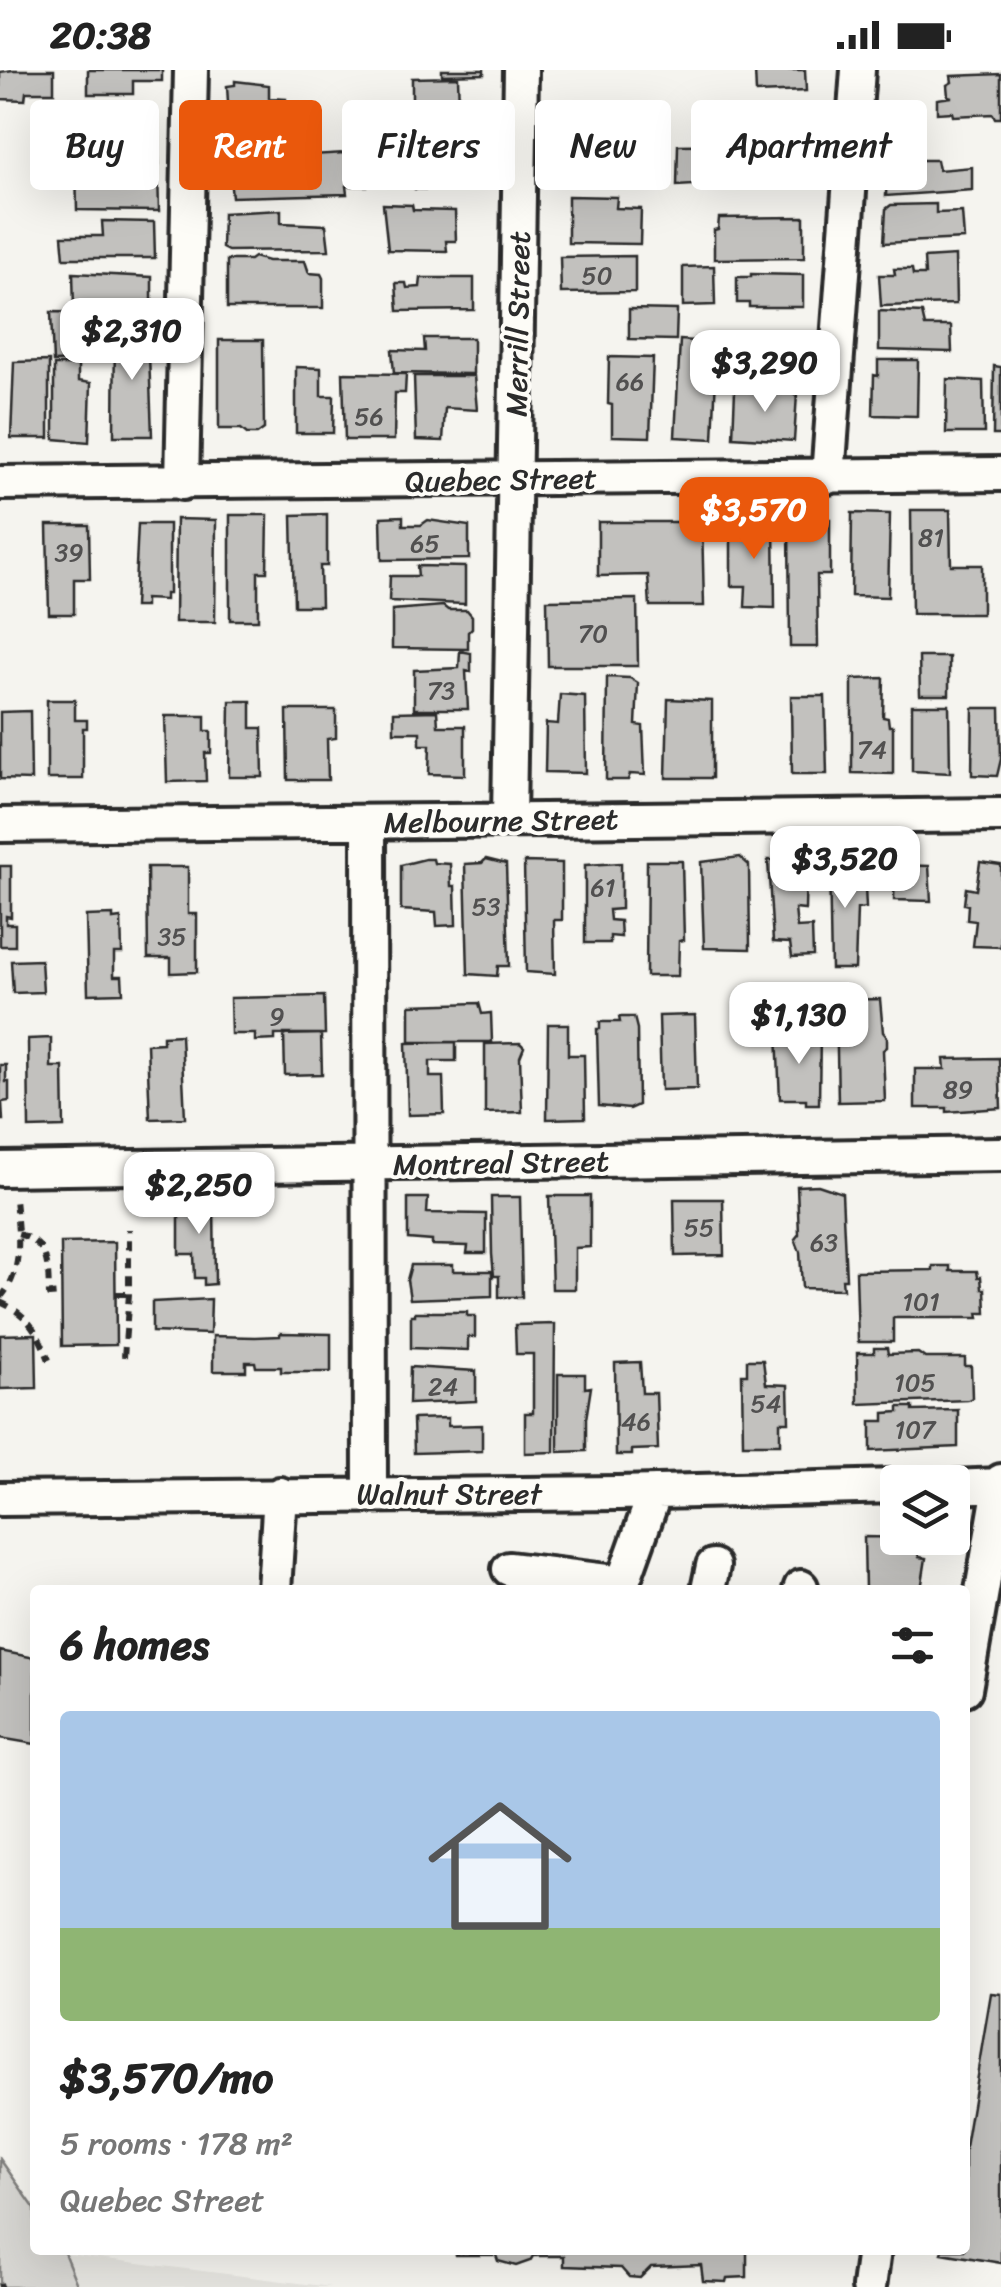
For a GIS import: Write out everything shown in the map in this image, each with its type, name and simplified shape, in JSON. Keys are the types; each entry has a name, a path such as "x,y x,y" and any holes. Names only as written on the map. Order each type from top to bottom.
{"street":[{"path":"182,482 192,70"},
{"name":"Merrill Street","path":"509,818 520,70"},
{"path":"828,477 858,70"},
{"name":"Quebec Street","path":"0,484 1001,474"},
{"name":"Melbourne Street","path":"0,825 369,824 509,818 1001,814"},
{"path":"369,824 370,1494"},
{"name":"Montreal Street","path":"7,1183 371,1165 1001,1154"},
{"path":"970,1486 1001,1484 970,1661"},
{"name":"Walnut Street","path":"0,1499 880,1486"},
{"path":"622,1585 656,1492"},
{"path":"274,1585 280,1494"},
{"path":"509,1569 615,1585"},
{"path":"870,2287 873,2255"}],"path":[{"path":"7,1183 18,1234 14,1274 0,1300 26,1316 36,1328 49,1360"},
{"path":"124,1358 129,1229"},
{"path":"18,1234 43,1248 49,1294 61,1294"},
{"path":"116,1294 129,1294"}],"shaded area":[{"path":"0,2159 30,2202 30,2255 65,2255 78,2287 0,2287"},
{"path":"66,2255 331,2287 78,2287"}],"building":[{"path":"54,70 54,92 26,92 25,100 0,99 0,72"},
{"path":"88,70 162,70 162,81 133,81 133,94 88,94"},
{"path":"442,70 484,70 484,74 442,75"},
{"path":"755,70 805,70 806,91 756,93"},
{"path":"1001,74 1001,118 993,114 937,113 937,99 952,97 948,96 947,85 952,82 951,76"},
{"path":"458,77 459,100 412,100 412,78"},
{"path":"235,81 269,85 269,98 286,100 228,100 227,86 235,85"},
{"path":"678,145 691,145 691,185 677,186"},
{"path":"342,153 342,190 347,194 232,197 231,190 322,190 322,154"},
{"path":"927,160 937,160 939,170 972,167 972,190 886,196 886,190 927,190"},
{"path":"76,190 158,190 159,211 77,210"},
{"path":"568,196 617,197 616,208 641,209 640,244 568,243"},
{"path":"383,204 412,205 413,210 455,211 456,241 446,241 447,251 388,250"},
{"path":"936,204 936,213 962,212 964,239 884,243 886,209 891,205"},
{"path":"281,210 281,223 326,225 329,250 222,248 223,213"},
{"path":"804,217 804,258 714,259 714,230 718,229 719,218"},
{"path":"102,221 154,222 155,258 64,258 62,236 103,236"},
{"path":"635,256 635,292 561,293 560,257"},
{"path":"955,256 956,304 881,306 879,275 895,275 894,269 912,269 913,275 925,275 924,258"},
{"path":"254,257 305,261 309,273 321,274 323,278 323,308 227,308 227,260"},
{"path":"714,266 715,305 683,306 683,267"},
{"path":"73,273 152,277 152,310 74,309"},
{"path":"803,275 803,307 749,307 749,303 737,303 737,277"},
{"path":"421,278 474,278 474,310 398,311 396,283 406,283 407,288 420,287"},
{"path":"629,309 677,310 676,340 629,339"},
{"path":"879,311 922,313 925,326 951,326 952,352 879,350"},
{"path":"51,312 113,313 113,353 77,352 76,361 53,362"},
{"path":"115,327 148,327 152,436 114,436"},
{"path":"424,338 473,338 473,374 394,373 392,350 425,351"},
{"path":"219,340 263,340 264,429 257,434 219,429"},
{"path":"680,340 707,342 706,375 716,376 713,439 675,437"},
{"path":"609,357 653,358 650,437 612,436"},
{"path":"878,360 918,360 917,416 873,415"},
{"path":"49,361 49,438 11,438 14,362"},
{"path":"54,365 78,365 78,381 91,383 89,442 54,439"},
{"path":"994,366 1001,367 1001,435 993,435"},
{"path":"296,367 321,368 321,396 334,396 333,433 296,433"},
{"path":"343,373 406,374 405,393 395,393 394,440 345,440"},
{"path":"414,376 474,376 477,410 445,408 443,441 416,440"},
{"path":"947,379 983,381 984,433 946,433"},
{"path":"735,390 797,394 794,441 733,437"},
{"path":"911,510 950,510 951,565 982,565 982,614 912,614"},
{"path":"852,513 890,514 888,597 851,596"},
{"path":"327,514 327,566 320,566 321,606 294,606 292,515"},
{"path":"230,515 268,515 267,572 258,572 258,620 230,620"},
{"path":"403,516 403,525 421,525 428,520 469,526 469,559 382,560 381,517"},
{"path":"176,519 216,520 215,622 175,622"},
{"path":"789,519 830,519 830,575 817,575 818,647 790,647"},
{"path":"746,520 774,520 775,608 745,607 746,586 731,586 731,525 747,525"},
{"path":"598,522 702,522 704,606 650,606 648,575 598,576"},
{"path":"138,524 169,524 169,594 165,594 165,600 145,599 145,607 134,607"},
{"path":"47,525 89,525 90,579 74,579 74,614 49,614"},
{"path":"417,566 465,567 465,604 389,601 390,576 418,576"},
{"path":"637,599 638,666 548,666 547,600"},
{"path":"443,606 448,610 467,610 472,616 468,649 392,648 392,610"},
{"path":"460,651 471,653 471,672 466,671 468,709 414,709 414,670 459,668"},
{"path":"919,657 949,657 949,695 920,695"},
{"path":"607,677 630,678 638,683 636,725 643,726 645,775 630,774 628,780 606,780"},
{"path":"884,678 883,717 893,726 893,774 852,773 852,679"},
{"path":"560,694 585,696 586,773 545,772 546,723 558,724"},
{"path":"791,696 825,696 827,774 792,774"},
{"path":"668,699 712,701 712,778 666,778"},
{"path":"47,700 75,700 75,720 87,720 87,728 83,728 83,779 47,779"},
{"path":"230,701 251,701 251,728 262,728 263,777 229,777"},
{"path":"912,705 949,705 950,773 912,771"},
{"path":"973,708 1000,708 1001,759 997,776 972,775"},
{"path":"287,710 336,710 336,738 327,739 328,780 288,780"},
{"path":"30,711 31,780 0,779 0,712"},
{"path":"437,711 438,726 465,726 465,775 429,774 430,745 420,745 420,732 394,732 394,712"},
{"path":"165,716 205,716 205,731 211,731 211,753 205,753 206,781 167,782"},
{"path":"740,857 749,865 750,949 704,948 701,862"},
{"path":"425,859 450,864 456,925 437,926 436,912 401,910 401,865"},
{"path":"486,859 506,864 509,966 498,966 497,976 468,974 465,864"},
{"path":"768,860 806,861 805,910 795,909 797,928 812,927 813,956 792,957 790,943 773,942"},
{"path":"853,860 864,866 866,908 857,909 855,969 831,969 829,861"},
{"path":"647,861 682,861 684,940 679,941 678,976 646,976"},
{"path":"524,862 562,863 562,920 554,920 555,974 526,972"},
{"path":"980,862 1001,865 1001,947 973,946 976,921 967,920 968,905 964,904 966,888 976,890"},
{"path":"621,863 621,909 609,910 610,920 620,921 621,937 610,936 610,943 585,943 585,865"},
{"path":"895,865 929,866 931,901 894,900"},
{"path":"0,866 11,866 11,917 6,916 6,924 15,924 15,946 0,946"},
{"path":"147,867 188,867 188,914 197,914 197,972 171,973 171,958 148,958"},
{"path":"113,915 113,919 121,918 122,953 114,953 114,976 122,976 123,993 88,994 86,916"},
{"path":"41,960 43,992 13,993 11,961"},
{"path":"324,996 325,1034 275,1035 275,1040 255,1041 255,1034 231,1034 230,998"},
{"path":"880,999 883,1032 887,1037 883,1050 885,1101 838,1102 836,1000"},
{"path":"479,1003 482,1014 491,1013 492,1042 410,1042 410,1005"},
{"path":"695,1015 697,1089 661,1090 659,1016"},
{"path":"619,1017 634,1017 637,1029 638,1105 629,1109 599,1106 597,1029 600,1022 620,1022"},
{"path":"548,1024 568,1024 568,1055 584,1055 585,1118 547,1119"},
{"path":"820,1033 819,1104 806,1104 806,1099 780,1099 777,1034"},
{"path":"284,1034 321,1034 322,1074 285,1075"},
{"path":"181,1035 185,1118 150,1119 147,1044 163,1043 163,1036"},
{"path":"51,1038 51,1067 63,1067 64,1127 29,1128 28,1039"},
{"path":"456,1042 456,1061 430,1061 430,1077 443,1077 444,1114 408,1115 406,1043"},
{"path":"520,1043 524,1047 520,1057 522,1112 485,1113 485,1044"},
{"path":"999,1058 1001,1108 947,1112 947,1108 915,1108 915,1069 945,1069 944,1059"},
{"path":"0,1065 6,1065 9,1082 9,1101 2,1102 3,1120 0,1120"},
{"path":"818,1185 842,1193 846,1279 842,1279 843,1289 802,1288 800,1252 795,1239 799,1234 797,1186"},
{"path":"549,1196 590,1196 590,1247 575,1248 575,1289 552,1289"},
{"path":"491,1197 520,1197 522,1297 499,1297 499,1276 494,1276 492,1254"},
{"path":"408,1198 428,1198 427,1213 486,1214 486,1253 467,1253 468,1246 432,1245 432,1241 408,1239"},
{"path":"674,1199 723,1199 724,1255 675,1256"},
{"path":"179,1201 214,1201 215,1284 204,1285 204,1278 195,1278 194,1254 179,1254"},
{"path":"115,1242 116,1345 62,1346 61,1243"},
{"path":"411,1265 453,1265 453,1271 492,1271 492,1296 410,1299 407,1280"},
{"path":"933,1266 950,1266 950,1271 977,1271 985,1289 986,1313 978,1313 979,1318 893,1318 893,1342 858,1342 856,1271 933,1270"},
{"path":"211,1299 210,1334 152,1332 152,1302"},
{"path":"467,1312 467,1316 475,1316 475,1337 468,1337 468,1350 411,1348 411,1315"},
{"path":"555,1324 554,1452 525,1453 525,1413 533,1413 533,1354 516,1354 515,1325"},
{"path":"36,1334 37,1388 0,1389 0,1335"},
{"path":"331,1334 331,1372 281,1372 281,1367 256,1367 255,1362 246,1362 246,1371 213,1371 213,1336"},
{"path":"874,1348 887,1348 888,1354 965,1358 965,1366 971,1366 972,1398 858,1404 857,1353 874,1353"},
{"path":"747,1360 763,1360 766,1384 788,1385 789,1422 780,1422 780,1444 743,1444 742,1374 747,1374"},
{"path":"640,1362 642,1393 656,1393 658,1449 616,1455 615,1363"},
{"path":"410,1367 476,1371 476,1401 409,1404"},
{"path":"558,1374 585,1374 585,1388 591,1387 586,1451 558,1452"},
{"path":"899,1407 913,1407 913,1411 958,1410 958,1447 871,1451 871,1421 884,1421 884,1413 899,1412"},
{"path":"448,1418 448,1426 482,1425 482,1451 414,1453 413,1419"},
{"path":"864,1537 880,1537 880,1555 926,1558 922,1585 865,1585"},
{"path":"0,1651 30,1657 30,1743 0,1738"},
{"path":"991,1993 1001,1994 1001,2263 954,2255 970,2255 970,2117"},
{"path":"496,2255 747,2255 747,2277 727,2278 726,2282 703,2281 701,2265 651,2267 640,2278 629,2277 621,2268 564,2266 564,2256 533,2256 516,2266 498,2261"}]}
